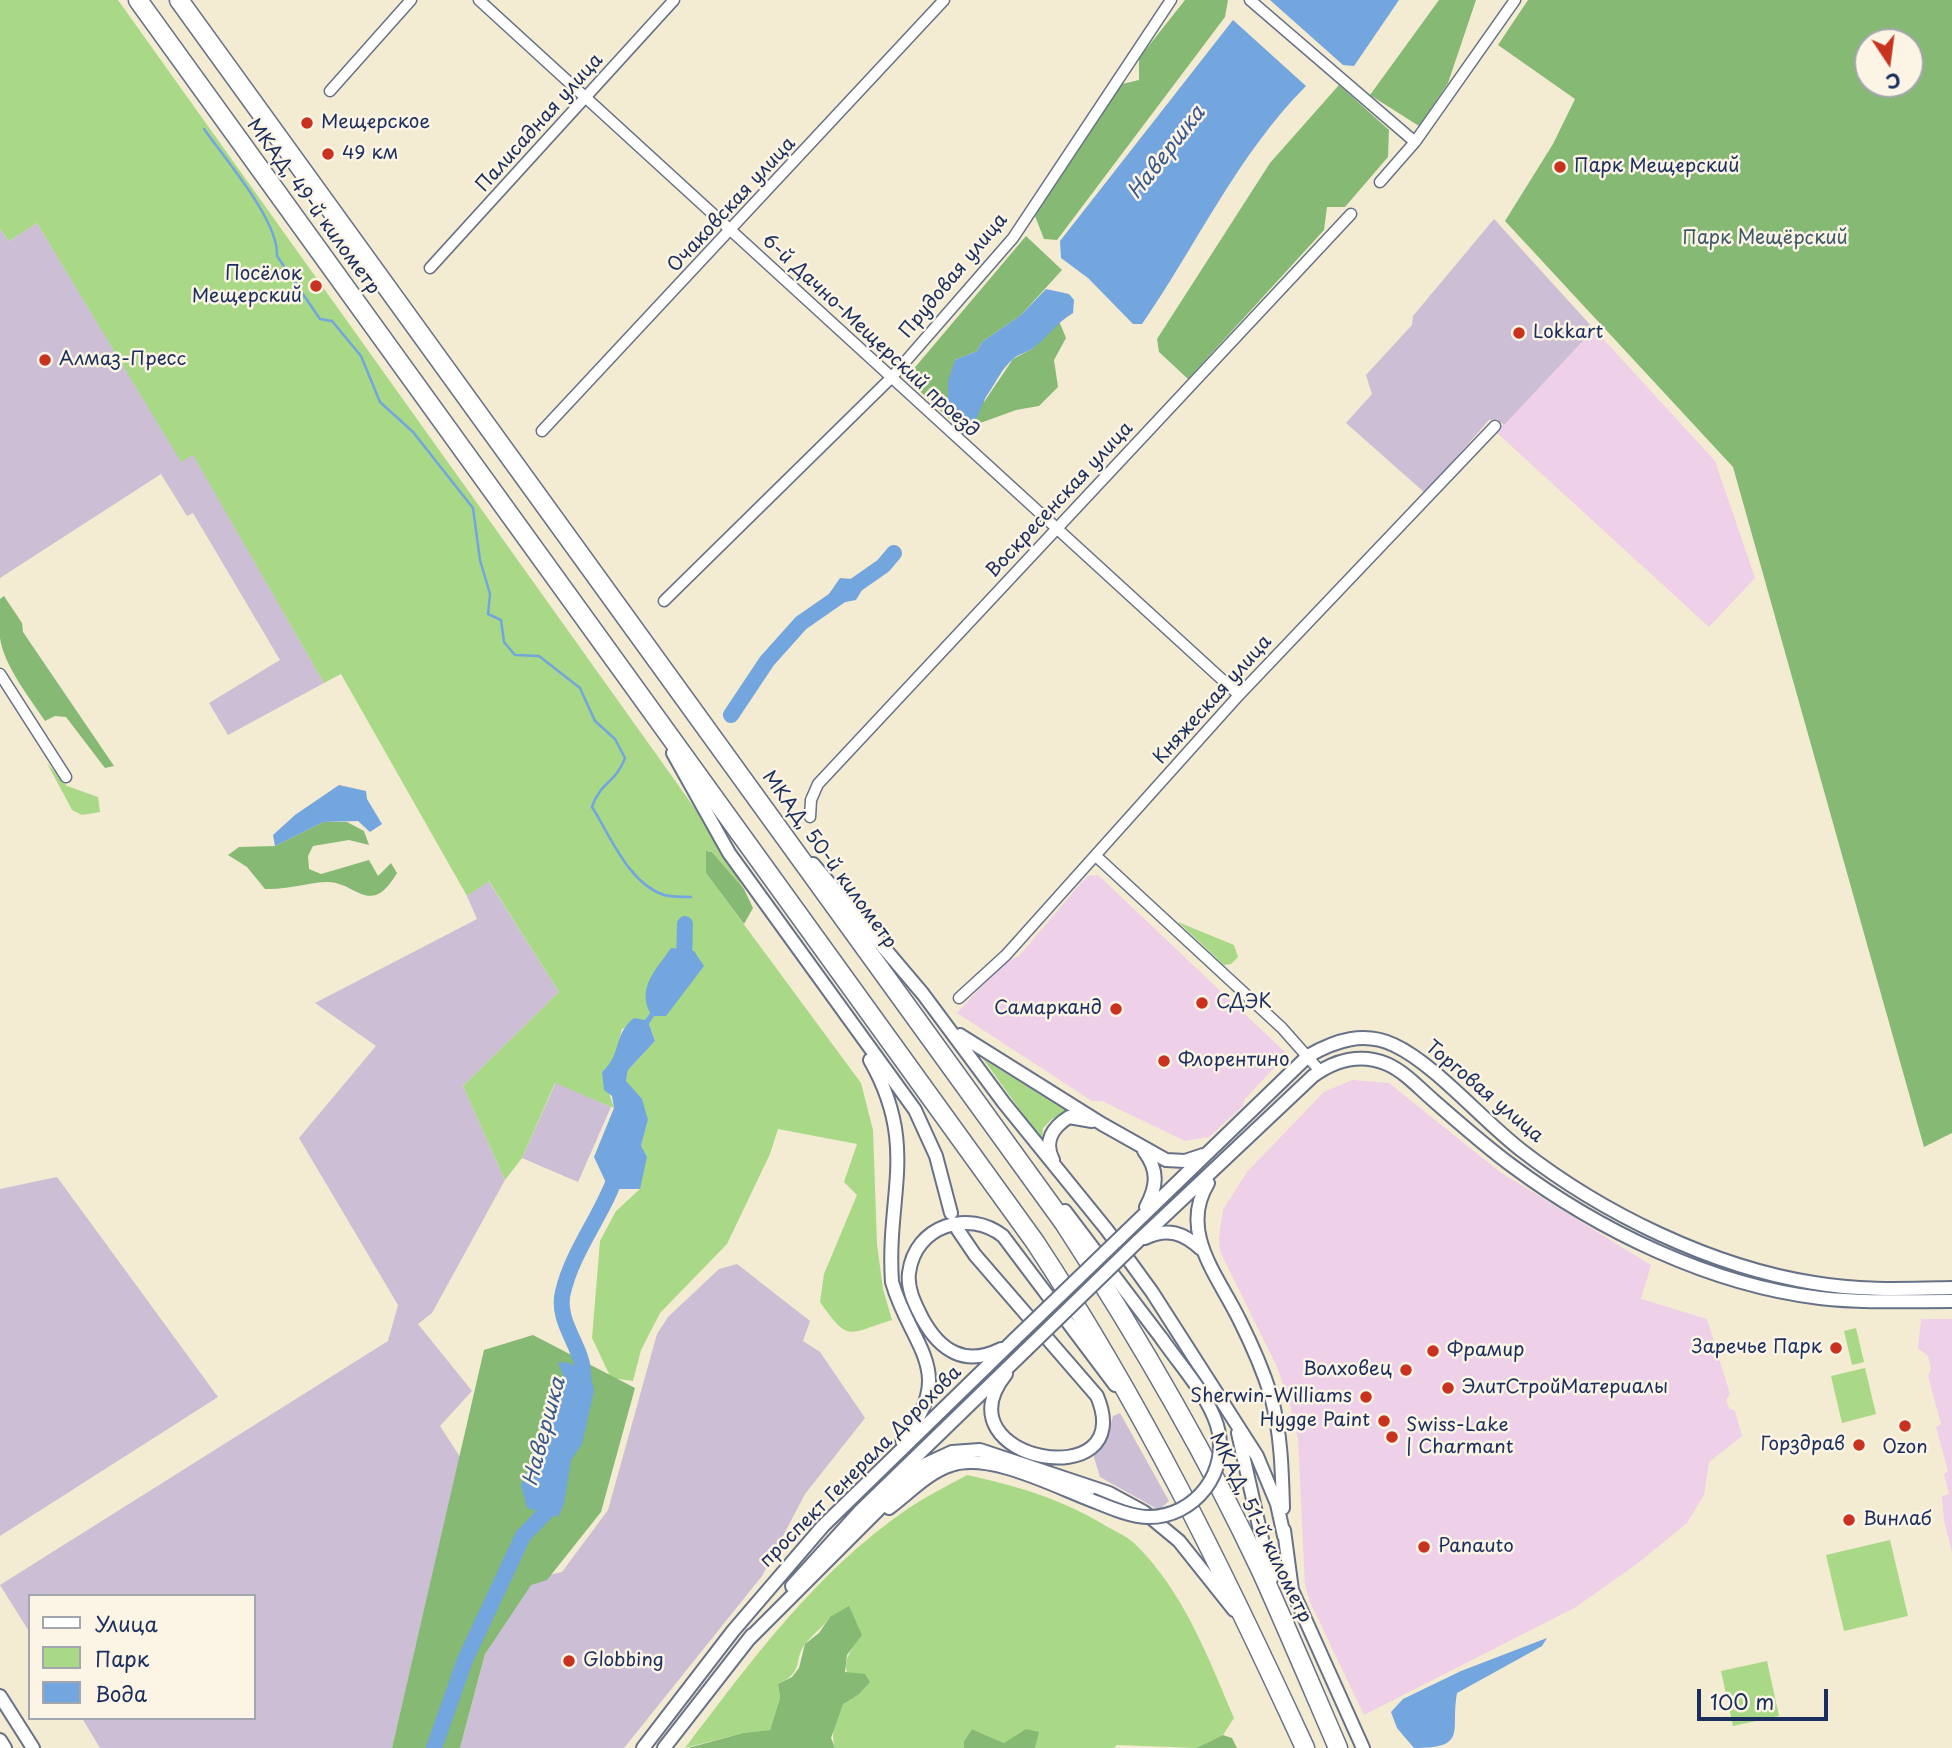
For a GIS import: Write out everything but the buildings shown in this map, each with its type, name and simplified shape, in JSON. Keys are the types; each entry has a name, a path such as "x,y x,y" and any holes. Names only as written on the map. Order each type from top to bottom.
{"highway":[{"name":"МКАД, 49-й километр","path":"138,0 640,694"},
{"name":"МКАД, 49-й километр","path":"179,0 482,418"},
{"name":"МКАД, 50-й километр","path":"482,418 1007,1143 1071,1233 1133,1333"},
{"path":"640,694 1003,1194 1104,1350 1150,1430 1253,1635 1305,1748"},
{"name":"МКАД, 51-й километр","path":"1133,1333 1215,1479 1284,1623 1338,1748"}],"street":[{"path":"330,91 411,0"},
{"name":"6-й Дачно-Мещерский проезд","path":"479,0 1239,695"},
{"name":"Палисадная улица","path":"430,268 587,100 674,0"},
{"name":"Очаковская улица","path":"542,431 731,232 944,0"},
{"name":"Прудовая улица","path":"664,601 891,378 1013,238 1171,0"},
{"path":"1250,0 1415,142"},
{"path":"1380,182 1415,142 1515,0"},
{"name":"Воскресенская улица","path":"810,817 811,800 818,784 1351,214"},
{"name":"Княжеская улица","path":"959,998 1006,955 1097,857 1239,695 1494,426"},
{"path":"0,674 66,777"},
{"path":"640,694 729,853 852,1026 897,1084 927,1132 951,1213"},
{"path":"759,799 949,1027 1004,1103 1152,1292 1231,1413 1270,1483 1284,1536"},
{"path":"1097,857 1308,1056 1320,1071"},
{"path":"852,1026 879,1076 897,1130 899,1157 892,1282 897,1298 924,1350 930,1379 920,1415 870,1480"},
{"path":"949,1027 1141,1148 1176,1162 1199,1158 1218,1145"},
{"name":"Торговая улица","path":"1127,1231 1308,1056 1339,1042 1359,1037 1394,1045 1421,1062 1518,1148 1553,1174 1701,1252 1781,1277 1857,1288 1952,1288"},
{"name":"Торговая улица","path":"1137,1242 1320,1071 1354,1058 1377,1061 1398,1070 1510,1164 1582,1211 1660,1252 1775,1290 1854,1301 1952,1301"},
{"path":"1058,1170 1049,1144 1055,1128 1069,1117 1081,1117 1102,1124"},
{"path":"853,1536 933,1474 963,1462 995,1465 1138,1516 1166,1515 1192,1503 1215,1473 1220,1444 1213,1417 1162,1339 1040,1176 1007,1143"},
{"path":"1140,1219 1156,1184 1154,1166 1141,1148"},
{"path":"1217,1167 1198,1206 1197,1228 1203,1252 1254,1351 1278,1423 1284,1536 1292,1590 1363,1748"},
{"path":"1016,1339 988,1355 978,1357 954,1354 935,1340 919,1313 909,1284 912,1261 924,1240 933,1232 950,1223 972,1222 984,1224 1003,1236 1150,1430"},
{"path":"958,1230 975,1255 1097,1396 1102,1425 1092,1446 1083,1454 1061,1460 1045,1458 1016,1447 1000,1433 994,1414 996,1390 1026,1350"},
{"name":"проспект Генерала Дорохова","path":"643,1748 765,1593 823,1526 1127,1231"},
{"path":"1137,1242 1150,1236 1173,1232 1191,1240 1203,1252"},
{"name":"проспект Генерала Дорохова","path":"664,1748 780,1599 860,1511 1137,1242"},
{"path":"1231,1413 1242,1446 1261,1536 1284,1623"},
{"path":"748,1640 926,1464 951,1452 980,1450 994,1452 1109,1493 1144,1512 1179,1541 1253,1635"},
{"path":"0,1696 33,1748"},
{"path":"0,1740 5,1748"}],"shaded area":[{"path":"1494,219 1594,329 1504,425 1497,419 1489,420 1425,493 1346,423 1372,394 1366,375 1412,325 1413,316"},
{"path":"37,223 181,461 193,454 324,683 228,735 209,703 280,660 193,513 187,516 161,474 0,578 0,229 9,241"},
{"path":"1594,329 1715,461 1755,578 1709,627 1496,432"},
{"path":"1098,875 1287,1054 1244,1100 1243,1106 1209,1137 1185,1141 1102,1101 1092,1101 957,1013 1003,964 1019,956 1088,876"},
{"path":"488,880 559,992 463,1086 505,1180 432,1313 418,1324 472,1391 440,1426 460,1457 392,1748 100,1748 83,1720 256,1720 256,1594 28,1594 28,1630 0,1585 388,1341 398,1305 299,1138 376,1046 315,1003 477,919 467,896"},
{"path":"1352,1080 1389,1083 1500,1172 1651,1265 1641,1299 1707,1319 1730,1394 1726,1400 1729,1408 1735,1411 1742,1436 1709,1462 1704,1495 1687,1523 1638,1563 1576,1607 1364,1715 1310,1602 1305,1585 1298,1439 1290,1404 1277,1367 1220,1251 1219,1238 1223,1210 1247,1172 1324,1092"},
{"path":"556,1082 611,1107 578,1182 522,1158"},
{"path":"57,1177 218,1397 0,1536 0,1189"},
{"path":"737,1264 810,1321 803,1341 820,1352 865,1418 805,1494 762,1576 624,1748 460,1748 485,1654 528,1580 562,1572 608,1510 657,1334 668,1317 719,1269"},
{"path":"1921,1319 1952,1319 1952,1552 1944,1521 1942,1496 1949,1494 1944,1474 1948,1471 1936,1427 1941,1424 1928,1376 1931,1369 1928,1356 1918,1348"},
{"path":"1120,1413 1169,1501 1159,1510 1100,1477 1093,1454 1107,1437 1113,1416"}],"green space":[{"path":"0,0 118,0 701,817 744,889 712,852 707,851 706,873 861,1083 873,1130 877,1244 883,1289 892,1320 850,1332 837,1324 820,1302 824,1274 857,1195 844,1182 857,1144 778,1129 770,1154 727,1244 660,1313 641,1350 633,1381 611,1378 592,1338 600,1241 616,1211 640,1189 641,1146 648,1120 626,1081 628,1070 655,1041 649,1024 654,1015 650,1013 645,1020 622,1029 614,1061 602,1072 614,1108 555,1083 522,1158 505,1180 463,1086 559,992 489,881 467,896 341,674 324,683 193,455 181,462 37,223 9,241 0,229"},
{"path":"1185,0 1228,0 1225,17 1057,240 1044,239 1035,216 1122,84 1139,80 1139,58"},
{"path":"1439,0 1476,0 1448,83 1419,126 1370,95"},
{"name":"Парк Мещёрский","path":"1528,0 1952,0 1952,1133 1924,1147 1733,467 1505,221 1553,144 1575,99 1498,45"},
{"path":"1339,85 1389,130 1388,157 1345,207 1327,207 1324,230 1188,379 1159,352 1157,339 1270,163"},
{"path":"1026,236 1062,270 1021,315 982,342 977,351 955,360 984,402 1013,359 1032,349 1059,321 1066,338 1054,360 1058,387 1039,406 1016,410 961,430 906,378"},
{"path":"4,596 22,623 23,632 114,766 105,768 66,717 55,716 45,721 25,692 2,649 0,599"},
{"path":"47,763 67,786 98,797 100,812 82,815 72,810"},
{"path":"323,822 347,822 364,831 369,845 349,840 313,846 308,856 309,869 321,874 369,860 378,876 391,863 397,873 387,887 379,894 371,896 337,883 326,882 265,889 247,867 228,855 239,847 275,846"},
{"path":"706,851 712,852 744,889 753,908 744,924 706,873"},
{"path":"1178,922 1234,945 1238,957 1231,964 1224,965"},
{"path":"983,1059 1068,1112 1052,1119 1043,1128 1042,1140"},
{"path":"1856,1328 1864,1362 1852,1365 1844,1331"},
{"path":"533,1335 635,1388 601,1512 547,1580 531,1585 485,1654 460,1748 392,1748 484,1350"},
{"path":"1865,1368 1876,1414 1842,1423 1831,1376"},
{"path":"967,1475 1056,1501 1134,1543 1167,1582 1204,1648 1234,1718 1223,1735 1196,1748 1117,1745 1114,1748 1035,1748 1038,1733 1004,1743 972,1729 964,1741 964,1748 835,1748 833,1732 837,1713 844,1703 858,1695 846,1664 862,1634 830,1617 802,1649 792,1674 778,1684 780,1698 770,1730 743,1733 685,1748 786,1620 843,1561 873,1534 906,1510"},
{"path":"1890,1540 1908,1616 1844,1631 1826,1555"},
{"path":"849,1606 862,1635 847,1655 845,1672 865,1674 870,1682 858,1695 843,1704 831,1738 835,1748 688,1748 743,1733 770,1730 780,1698 778,1684 792,1677 799,1668 805,1644 819,1633 830,1617"},
{"path":"1767,1661 1779,1716 1733,1726 1721,1671"},
{"path":"972,1729 1004,1743 1026,1729 1039,1732 1035,1748 964,1748 964,1741"},
{"path":"1223,1735 1232,1738 1237,1748 1196,1748"}],"water":[{"path":"1270,0 1399,0 1354,66 1343,65"},
{"path":"1233,20 1306,86 1259,141 1238,171 1142,324 1133,324 1088,278 1061,258 1060,241"},
{"path":"1046,289 1069,294 1074,300 1073,313 1032,349 1013,359 976,407 956,414 948,407 948,381 955,360 977,351 982,342 1021,315"},
{"path":"840,578 852,579 862,590 856,600 829,605 829,594"},
{"path":"339,785 366,791 367,799 382,824 370,832 358,821 323,822 275,846 273,835 295,815"},
{"path":"671,948 694,951 704,966 666,1016 654,1016 649,1024 655,1041 628,1070 626,1081 642,1099 648,1120 641,1146 647,1157 640,1189 609,1189 594,1157 614,1108 612,1096 604,1090 602,1072 613,1058 627,1025 634,1018 645,1020 650,1013 647,987 654,971"},
{"path":"566,1362 590,1373 594,1391 582,1444 571,1460 564,1504 558,1517 527,1508 521,1485 566,1382 558,1363"},
{"path":"1547,1638 1542,1646 1457,1693 1454,1735 1450,1741 1443,1745 1414,1748 1397,1728 1391,1712 1403,1699 1461,1671"}],"waterway":[{"path":"204,129 260,208 275,242 277,256 320,319 332,321 361,356 380,402 413,432 473,508 480,560 490,594 488,614 501,620 504,642 515,655 539,656 580,688 595,721 615,739 625,758 617,773 599,792 592,807 621,857 651,889 667,896 691,897"},
{"name":"Навершка","path":"964,426 978,395"},
{"name":"Навершка","path":"731,715 767,661 801,623 883,566 894,553"},
{"name":"Навершка","path":"680,969 684,961 685,924"},
{"name":"Навершка","path":"581,1389 582,1364 564,1317 563,1292 574,1261 618,1170"},
{"name":"Навершка","path":"434,1748 465,1660 523,1536 547,1511 550,1494"}],"place":[{"name":"Мещерское","path":"307,123"},
{"name":"49 км","path":"328,154"},
{"name":"Парк Мещерский","path":"1560,167"},
{"name":"Посёлок Мещерский","path":"316,286"},
{"name":"Lokkart","path":"1519,333"},
{"name":"Алмаз-Пресс","path":"45,360"},
{"name":"СДЭК","path":"1202,1003"},
{"name":"Самарканд","path":"1116,1009"},
{"name":"Флорентино","path":"1164,1061"},
{"name":"Заречье Парк","path":"1836,1348"},
{"name":"Фрамир","path":"1433,1351"},
{"name":"Волховец","path":"1406,1370"},
{"name":"ЭлитСтройМатериалы","path":"1448,1388"},
{"name":"Sherwin-Williams","path":"1366,1397"},
{"name":"Hygge Paint","path":"1384,1421"},
{"name":"Ozon","path":"1905,1426"},
{"name":"Swiss-Lake | Charmant","path":"1392,1437"},
{"name":"Горздрав","path":"1859,1445"},
{"name":"Винлаб","path":"1849,1520"},
{"name":"Panauto","path":"1424,1547"},
{"name":"Globbing","path":"569,1661"}]}
